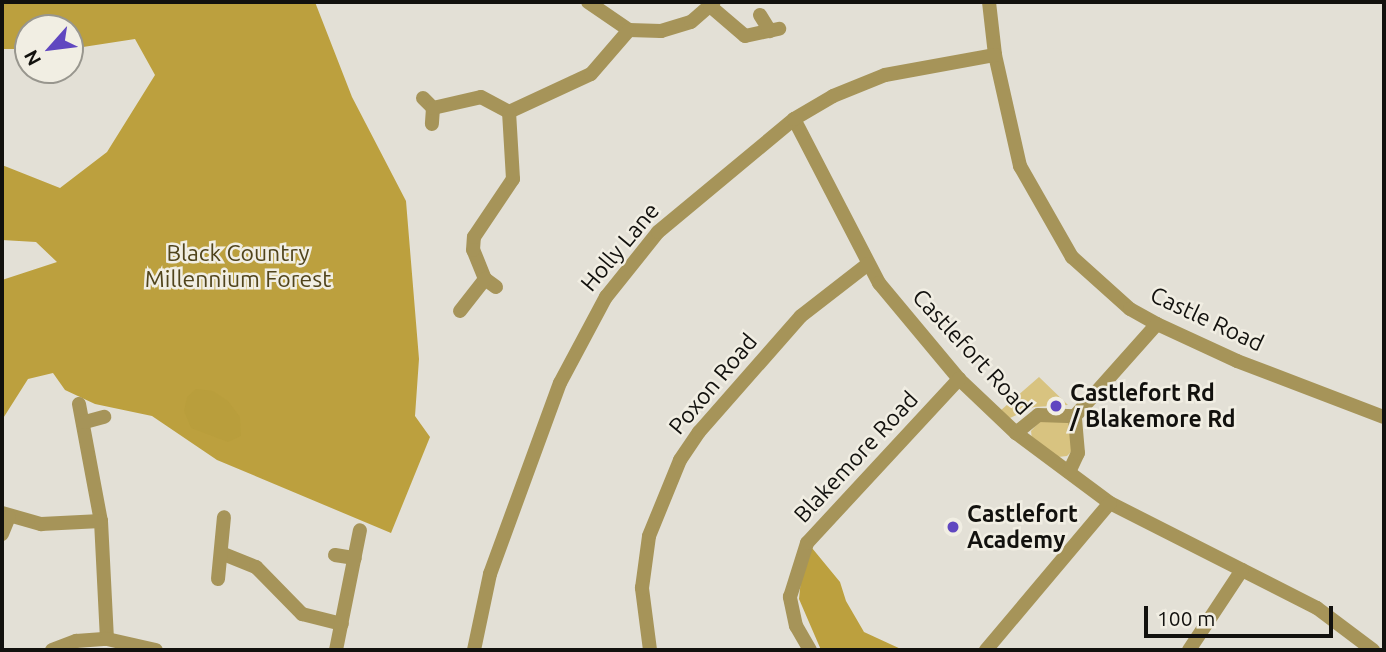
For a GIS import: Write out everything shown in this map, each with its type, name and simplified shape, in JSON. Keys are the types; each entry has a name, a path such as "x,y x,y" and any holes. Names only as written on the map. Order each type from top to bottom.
{"street":[{"path":"588,2 629,30 671,30 691,22 712,4 745,36 775,30 760,15"},
{"name":"Castle Road","path":"989,2 995,55 1020,166 1039,206 1072,257 1130,309 1157,324 1237,361 1384,417"},
{"path":"509,112 591,74 629,30"},
{"name":"Holly Lane","path":"474,650 490,574 516,496 585,331 606,296 658,232 794,119 833,96 885,75 995,55"},
{"path":"432,124 428,103 481,97 509,112"},
{"path":"460,311 491,283 475,260 474,237 513,179 509,112"},
{"name":"Castlefort Road","path":"794,119 868,264 901,314 959,379 1016,433 1110,503 1317,608 1373,650"},
{"name":"Poxon Road","path":"650,650 642,588 647,547 655,513 680,460 711,417 802,316 868,264"},
{"path":"1069,472 1078,453 1074,416 1157,324"},
{"name":"Blakemore Road","path":"810,650 796,626 790,597 796,567 807,543 959,379"},
{"path":"79,404 85,422 102,522 107,639"},
{"path":"1016,433 1038,415 1074,416"},
{"path":"85,422 104,417"},
{"path":"986,650 1110,503"},
{"path":"2,534 5,515 41,524 102,522"},
{"path":"218,579 224,517"},
{"path":"336,650 360,530"},
{"path":"221,553 256,567 302,614 342,624"},
{"path":"335,555 355,558"},
{"path":"1189,650 1242,570"},
{"path":"52,650 76,641 107,639 156,650"}],"shaded area":[{"path":"1039,377 1068,405 1034,407 1010,418 1000,411"},
{"path":"196,389 213,391 228,401 240,417 241,436 228,442 191,428 184,411 187,397"},
{"path":"1041,420 1067,421 1072,426 1072,451 1067,456 1058,457 1032,440 1031,431"}],"green space":[{"name":"Black Country Millennium Forest","path":"2,2 315,2 352,97 406,201 419,359 415,416 430,437 391,533 217,460 152,416 95,404 65,390 53,373 28,379 2,420 2,280 57,262 36,242 2,240 2,165 60,188 107,152 155,75 135,39 84,47 84,14 14,14 14,49 2,49"},
{"path":"812,548 840,582 846,601 864,632 903,650 821,650 799,599 802,569"}],"place":[{"name":"Castlefort Rd / Blakemore Rd","path":"1056,406"},
{"name":"Castlefort Academy","path":"953,527"}]}
